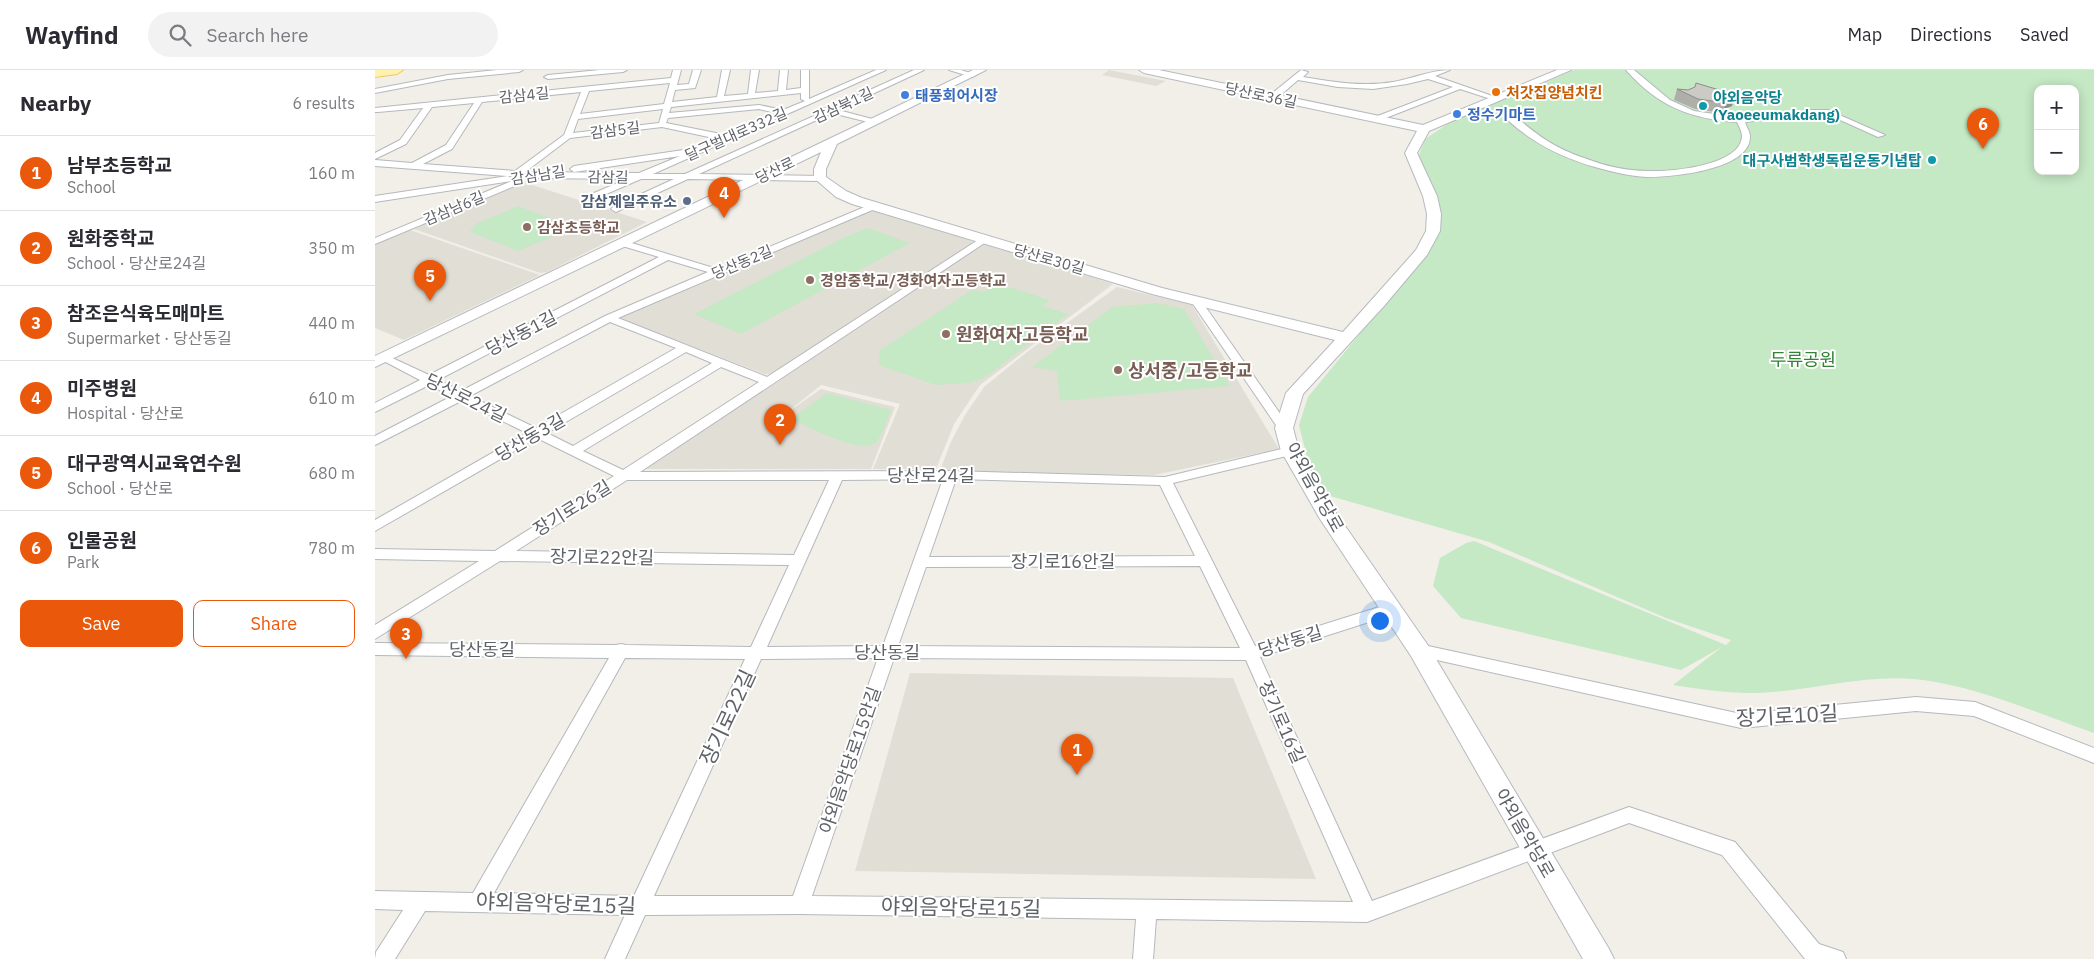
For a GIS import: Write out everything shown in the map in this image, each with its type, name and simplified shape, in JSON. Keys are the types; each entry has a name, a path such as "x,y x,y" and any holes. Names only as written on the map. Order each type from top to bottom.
{"main road":[{"path":"375,73 397,70"},
{"name":"당산로36길","path":"1144,70 1173,73 1273,97 1424,129"},
{"path":"1424,129 1499,104 1566,70"},
{"name":"당산로","path":"380,360 977,72"},
{"name":"야외음악당로","path":"1424,129 1411,153 1430,196 1434,214 1433,231 1422,252 1379,303 1295,393 1284,428 1290,451 1327,514 1419,650 1599,959"},
{"path":"820,178 820,169 831,143"},
{"name":"당산로30길","path":"820,178 841,194 984,240 1196,301 1346,338"}],"street":[{"path":"375,91 450,74 519,70"},
{"path":"539,94 550,74 623,70"},
{"path":"662,125 677,70"},
{"name":"감삼4길","path":"377,111 585,89 673,84 692,86 697,70"},
{"path":"720,99 726,70"},
{"path":"751,96 755,70"},
{"path":"782,93 784,70"},
{"path":"805,70 805,104 873,122"},
{"name":"달구벌대로332길","path":"590,198 881,70"},
{"name":"감삼북1길","path":"684,178 920,70"},
{"name":"당산로","path":"953,70 977,72"},
{"path":"1273,97 1306,70"},
{"path":"1421,70 1429,77 1460,87 1499,104 1539,141 1573,156 1625,172 1648,174 1675,173 1699,170 1720,163 1741,152 1747,140 1745,128 1740,120"},
{"path":"1298,78 1344,87 1394,86 1416,82 1446,70"},
{"path":"1630,70 1653,93 1679,110 1705,117 1740,120 1810,112 1828,112 1881,135"},
{"path":"390,94 397,87"},
{"path":"1378,119 1460,87"},
{"name":"감삼5길","path":"568,136 585,89"},
{"path":"575,117 805,90"},
{"path":"413,166 449,147 479,100"},
{"path":"377,111 384,102"},
{"path":"375,156 403,142 430,104"},
{"path":"686,130 717,110 719,112 759,107 785,113"},
{"path":"664,116 701,119"},
{"name":"감삼5길","path":"516,174 568,136 662,125 727,138"},
{"name":"감삼남길","path":"377,200 700,150"},
{"name":"감삼길","path":"375,163 533,176 756,179"},
{"name":"감삼남6길","path":"375,241 533,176"},
{"name":"감삼길","path":"615,209 684,178"},
{"path":"756,179 820,178"},
{"name":"당산동2길","path":"375,441 609,318 874,206"},
{"name":"장기로26길","path":"375,633 624,476 984,240"},
{"path":"622,243 717,272"},
{"name":"당산동1길","path":"375,408 667,257"},
{"path":"1196,301 1284,428"},
{"path":"609,318 768,381"},
{"name":"당산동3길","path":"375,526 685,348"},
{"name":"당산로24길","path":"380,360 462,395 624,476 951,475 1165,481 1290,451"},
{"path":"574,451 721,362"},
{"name":"장기로22길","path":"615,959 838,475"},
{"name":"야외음악당로15안길","path":"799,905 951,475"},
{"name":"장기로16길","path":"1165,481 1251,654 1367,912"},
{"name":"장기로22안길","path":"375,554 799,560"},
{"name":"장기로16안길","path":"920,562 1205,561"},
{"name":"당산동길","path":"375,649 621,650 756,653 1251,654 1391,609"},
{"path":"479,901 621,650"},
{"name":"장기로10길","path":"1419,650 1741,722 1916,704 1975,709 2094,756"},
{"name":"야외음악당로15길","path":"375,900 640,906 799,905 1367,912 1629,815 1728,848 1813,953 1836,959"},
{"path":"383,959 421,900"},
{"path":"1143,959 1147,909"}],"shaded area":[{"path":"1109,70 1166,81 1156,86 1102,75"},
{"name":"감삼초등학교","path":"523,182 647,222 547,272 540,273 414,229"},
{"name":"경암중학교/경화여자고등학교","path":"875,211 968,239 973,243 774,374 764,374 617,317 865,212"},
{"path":"407,229 540,275 404,340 375,328 375,243"},
{"name":"원화여자고등학교","path":"983,242 1113,284 980,385 954,424 936,469 873,469 900,404 821,385 785,414 821,389 895,407 871,469 643,469"},
{"name":"상서중/고등학교","path":"1117,287 1192,305 1279,449 1154,475 943,472 941,468 950,444 965,415 984,387 1027,352"},
{"path":"910,673 1233,678 1316,879 855,871"}],"green space":[{"name":"두류공원","path":"1574,70 2094,70 2094,733 1989,695 1923,680 1886,678 1760,693 1723,692 1673,685 1722,647 1681,670 1461,618 1433,586 1440,558 1466,543 1474,541 1726,645 1731,640 1666,618 1489,542 1327,495 1307,457 1299,425 1308,397 1381,308 1437,232 1419,155 1425,139 1449,123"},
{"path":"518,206 570,226 568,230 518,251 470,232 476,224"},
{"path":"868,228 910,243 741,334 694,314 843,238"},
{"path":"996,283 1050,300 1042,306 1068,314 984,378 968,383 936,385 881,366 879,362 880,350 972,290 984,292"},
{"path":"1157,303 1184,309 1230,386 1060,401 1057,371 1032,367 1112,307"},
{"path":"827,393 891,410 883,431 876,442 868,445 847,443 791,419"}],"building":[{"path":"1696,83 1736,95 1723,100 1726,103 1698,99 1677,89 1688,90 1695,87"}],"place":[{"name":"처갓집양념치킨","path":"1496,92"},
{"name":"태풍회어시장","path":"905,95"},
{"name":"야외음악당 (Yaoeeumakdang)","path":"1703,106"},
{"name":"정수기마트","path":"1457,114"},
{"name":"인물공원","path":"1983,149"},
{"name":"대구사범학생독립운동기념탑","path":"1932,160"},
{"name":"감삼제일주유소","path":"687,201"},
{"name":"미주병원","path":"724,218"},
{"name":"감삼초등학교","path":"527,227"},
{"name":"경암중학교/경화여자고등학교","path":"810,280"},
{"name":"대구광역시교육연수원","path":"430,301"},
{"name":"원화여자고등학교","path":"946,334"},
{"name":"상서중/고등학교","path":"1118,370"},
{"name":"원화중학교","path":"780,445"},
{"name":"참조은식육도매마트","path":"406,659"},
{"name":"남부초등학교","path":"1077,775"}]}
